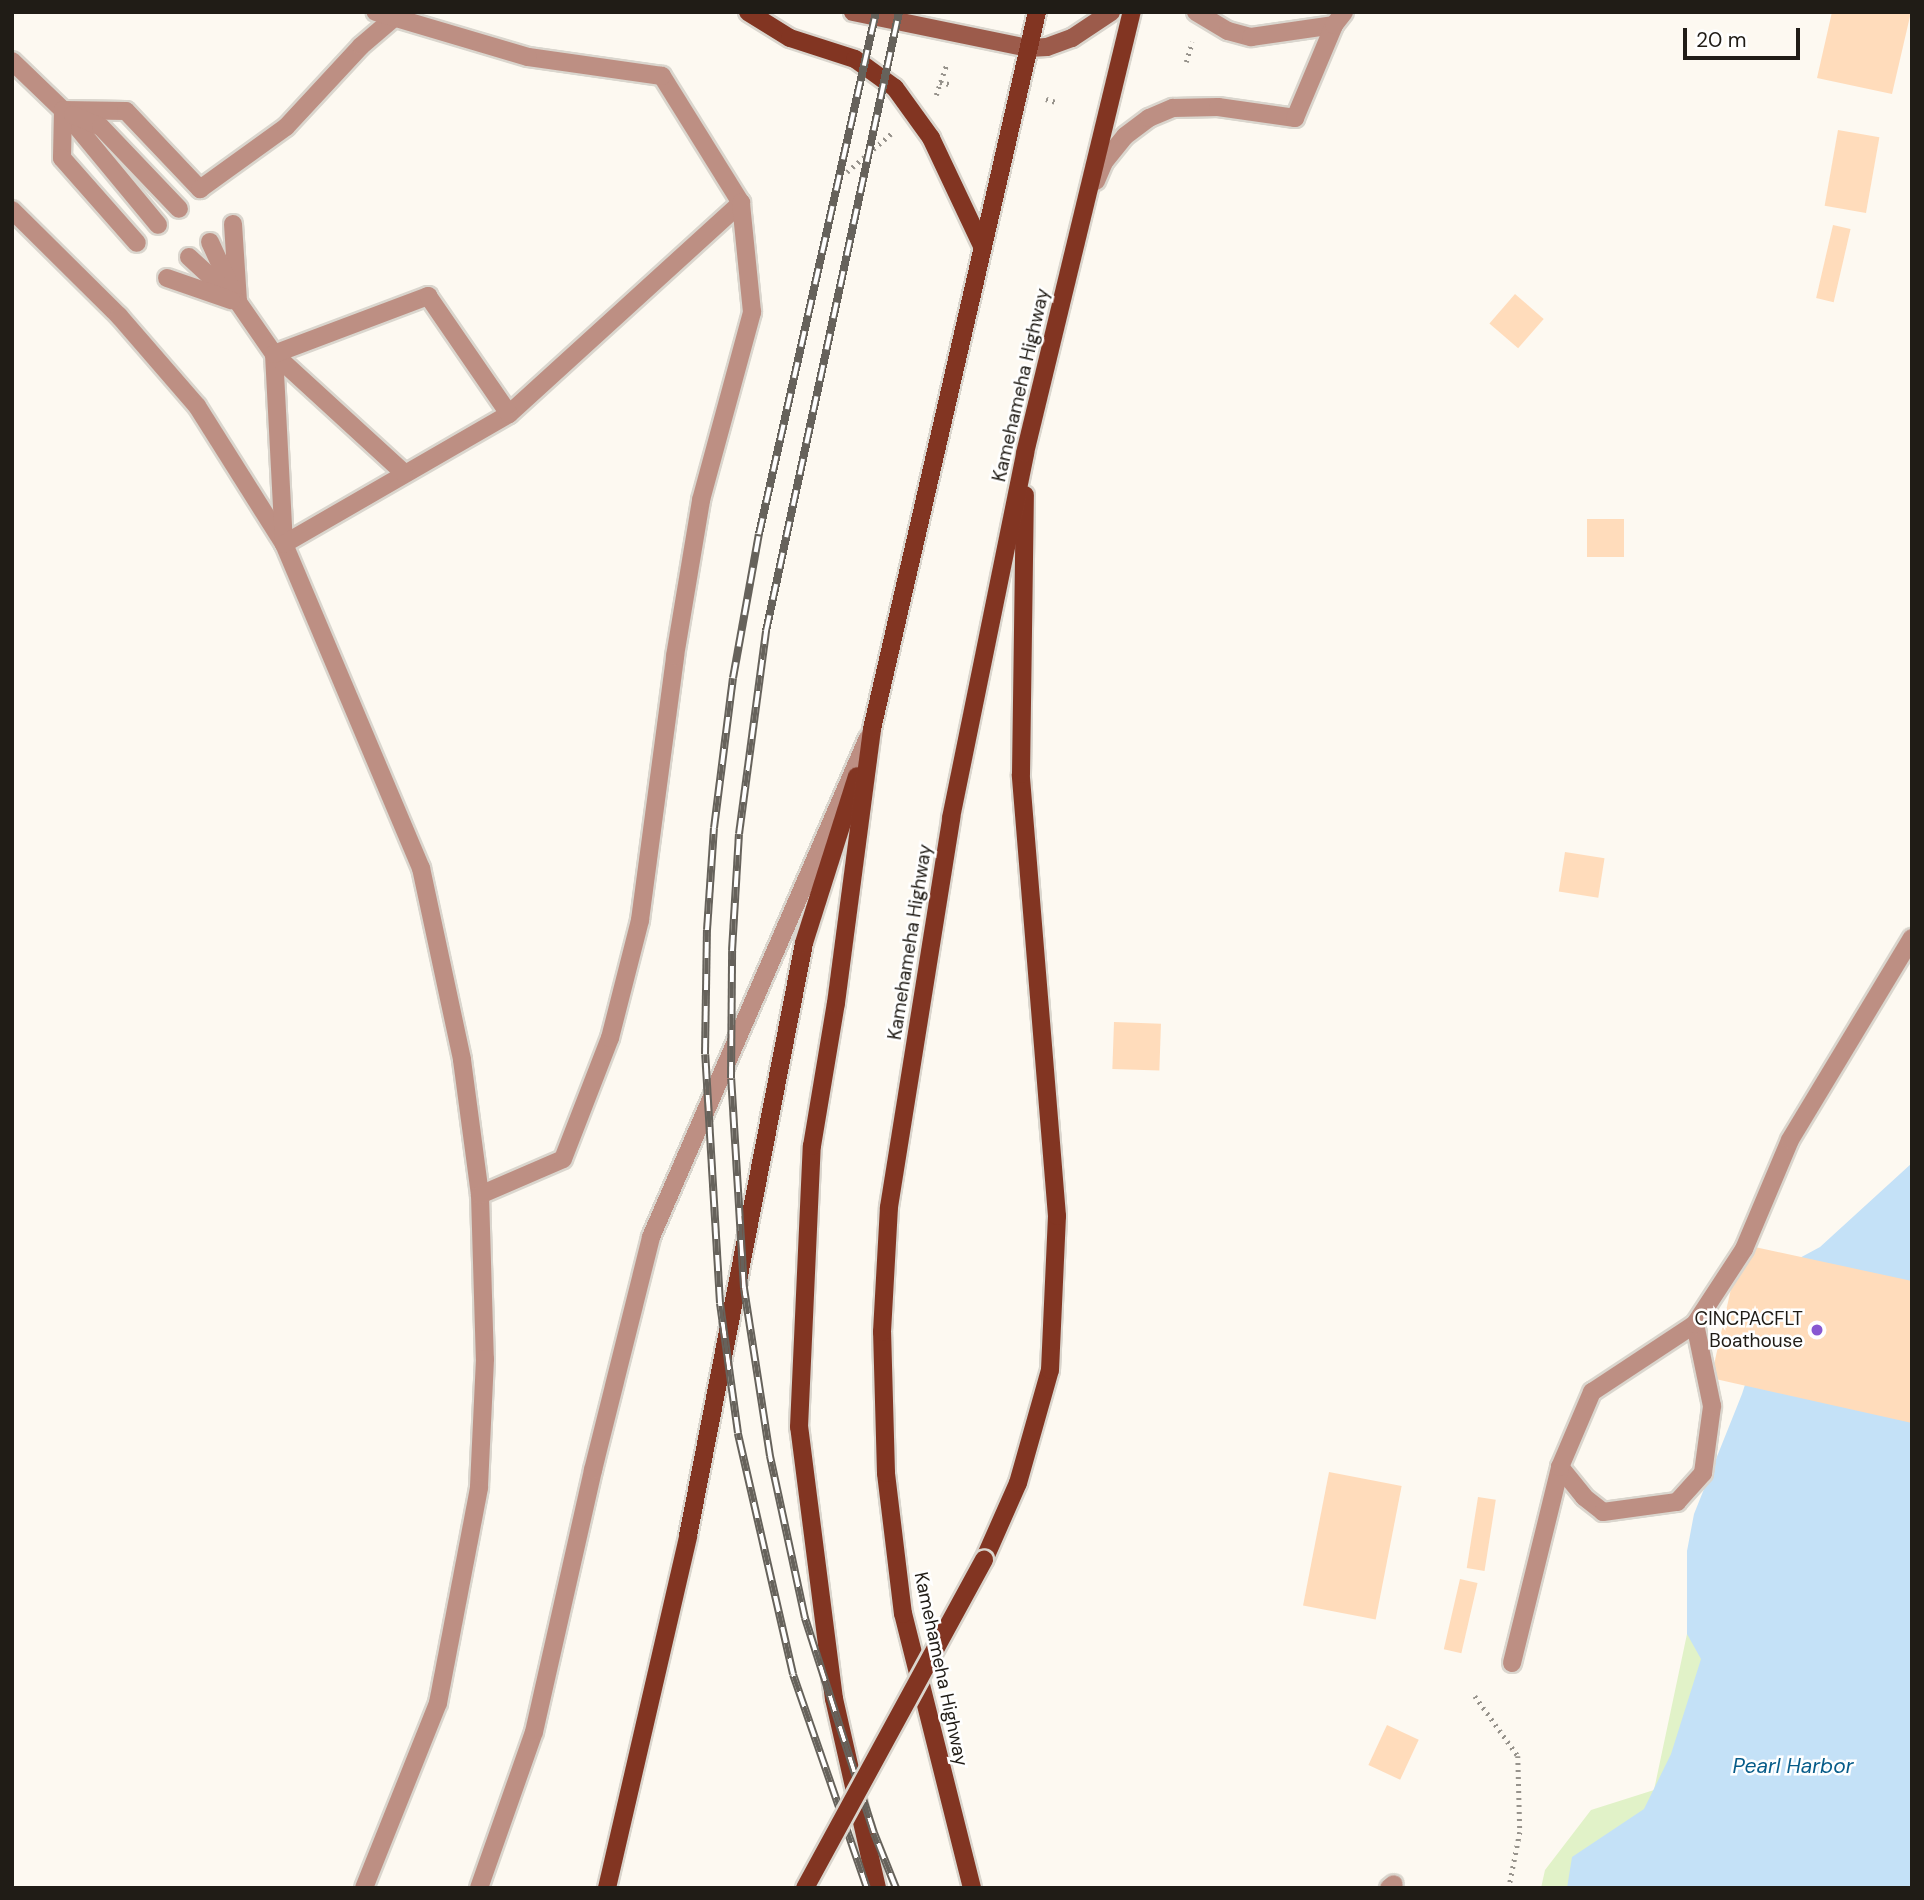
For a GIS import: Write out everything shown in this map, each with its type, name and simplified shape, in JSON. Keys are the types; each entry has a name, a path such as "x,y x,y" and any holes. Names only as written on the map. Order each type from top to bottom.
{"main road":[{"path":"748,12 790,38 855,59 895,88 931,138 982,246"},
{"path":"853,12 1029,47 1047,47 1072,38 1111,12"},
{"path":"607,1888 688,1536 804,943 872,729 1037,12"},
{"name":"Kamehameha Highway","path":"972,1884 903,1614 886,1473 882,1332 889,1207 949,831 1025,453 1132,12"},
{"path":"805,1888 984,1560 1018,1483 1050,1370 1057,1216 1021,774 1025,453"},
{"path":"872,729 836,1003 812,1146 799,1427 834,1699 877,1888"}],"street":[{"path":"376,12 528,57 662,76 741,203 752,312 701,500 674,656 639,920 610,1038 563,1159 480,1195"},
{"path":"1196,12 1228,31 1251,37 1339,19"},
{"path":"63,110 126,111 200,189 286,127 361,46 395,17"},
{"path":"1083,214 1104,162 1125,136 1149,118 1173,108 1189,107 1218,107 1295,118 1339,19"},
{"path":"12,61 63,110 158,225"},
{"path":"63,110 101,127 178,209"},
{"path":"63,110 62,158 137,243"},
{"path":"284,544 509,414 741,203"},
{"path":"12,211 119,316 197,406 284,544 421,868 463,1060 480,1195 485,1359 479,1488 438,1703 364,1888"},
{"path":"233,224 237,302"},
{"path":"210,242 237,302 274,354 404,473"},
{"path":"189,257 237,302"},
{"path":"167,278 237,302"},
{"path":"274,354 428,296 509,414"},
{"path":"274,354 284,544"},
{"path":"479,1888 534,1732 593,1470 651,1237 872,729"},
{"path":"1512,1663 1560,1467 1592,1392 1695,1324 1744,1249 1790,1140 1912,938"},
{"path":"1560,1467 1584,1497 1603,1512 1677,1502 1703,1474 1712,1406 1695,1324"}],"path":[{"path":"1186,62 1194,34"},
{"path":"935,96 946,66"},
{"path":"940,82 953,85"},
{"path":"847,172 896,129"},
{"path":"1475,1696 1518,1756 1520,1832 1509,1888"}],"green space":[{"path":"1713,1615 1661,1888 1541,1888 1545,1870 1591,1810 1654,1790 1687,1634"}],"water":[{"name":"Pearl Harbor","path":"1912,1163 1912,1888 1567,1888 1572,1857 1644,1809 1671,1754 1701,1659 1687,1634 1687,1551 1694,1514 1742,1394 1783,1267 1820,1247"}],"building":[{"path":"1832,12 1911,12 1892,94 1817,78"},
{"path":"1838,130 1879,137 1866,213 1825,206"},
{"path":"1833,225 1851,229 1834,302 1816,298"},
{"path":"1515,294 1544,319 1518,348 1489,323"},
{"path":"1587,519 1624,519 1624,557 1587,557"},
{"path":"1565,852 1605,858 1598,898 1559,892"},
{"path":"1114,1022 1161,1024 1159,1071 1112,1069"},
{"name":"CINCPACFLT Boathouse","path":"1741,1244 1912,1281 1912,1423 1711,1378"},
{"path":"1329,1472 1402,1486 1376,1620 1303,1606"},
{"path":"1478,1497 1496,1500 1485,1571 1467,1568"},
{"path":"1460,1579 1478,1583 1461,1653 1444,1649"},
{"path":"1387,1725 1419,1740 1400,1780 1368,1765"}],"railway":[{"path":"867,1888 793,1674 738,1433 720,1303 705,1054 707,930 714,828 733,678 759,534 876,12"},
{"path":"896,1888 874,1833 805,1618 770,1456 744,1288 731,1078 732,951 739,834 766,631 899,12"}],"place":[{"name":"CINCPACFLT Boathouse","path":"1817,1330"}]}
